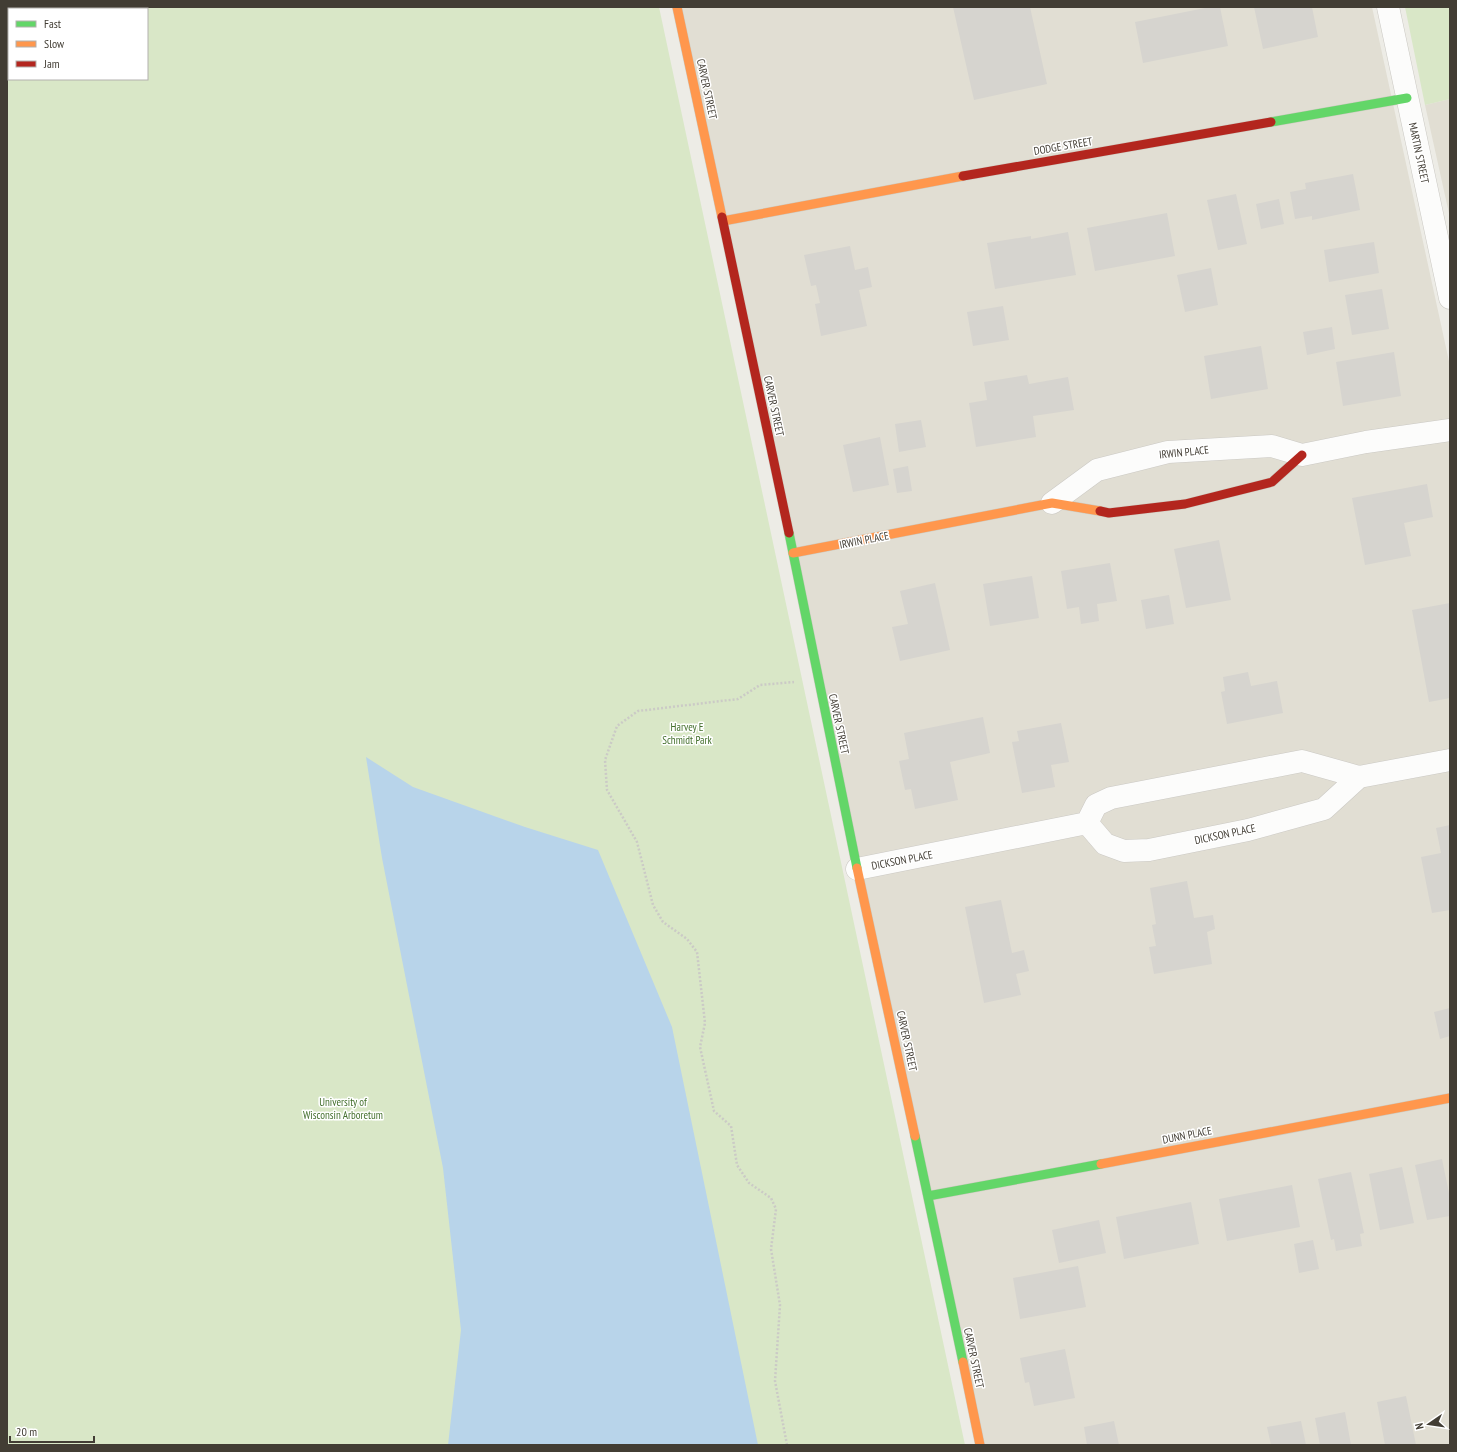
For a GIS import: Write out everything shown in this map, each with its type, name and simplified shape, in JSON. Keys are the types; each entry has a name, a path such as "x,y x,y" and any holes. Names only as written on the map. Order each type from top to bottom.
{"street":[{"name":"CARVER STREET","path":"677,7 793,553 857,869 980,1445"},
{"name":"MARTIN STREET","path":"1388,7 1450,298"},
{"name":"DODGE STREET","path":"723,222 962,176 1407,98"},
{"name":"IRWIN PLACE","path":"1052,503 1097,470 1168,452 1272,446 1302,455 1366,442 1450,430"},
{"name":"IRWIN PLACE","path":"793,553 1052,503 1109,513 1184,504 1272,482 1302,455"},
{"path":"1087,823 1096,805 1111,798 1302,760 1359,777 1450,760"},
{"name":"DICKSON PLACE","path":"857,869 1087,823 1105,844 1124,851 1149,850 1248,830 1324,809 1359,777"},
{"name":"DUNN PLACE","path":"928,1196 1450,1098"}],"path":[{"path":"787,1445 775,1381 780,1305 770,1249 776,1209 771,1198 749,1183 737,1165 731,1126 714,1111 700,1047 705,1023 697,952 687,939 664,922 653,905 637,842 607,790 605,760 617,726 638,710 738,699 760,685 818,679"}],"shaded area":[{"path":"677,7 1372,7 1450,366 1450,1445 980,1445"},
{"path":"1450,99 1450,218 1425,105"}],"green space":[{"name":"University of Wisconsin Arboretum","path":"7,7 659,7 965,1445 7,1445"},
{"path":"1405,7 1450,7 1450,99 1425,105"}],"water":[{"path":"366,757 413,787 525,827 598,850 672,1027 758,1445 448,1445 461,1330 443,1168 382,858"}],"building":[{"path":"953,7 1030,7 1047,84 974,100"},
{"path":"1210,7 1220,7 1228,46 1143,63 1135,22"},
{"path":"1254,7 1312,7 1318,37 1263,49"},
{"path":"1353,174 1360,210 1312,220 1312,216 1295,219 1290,192 1306,189 1305,183"},
{"path":"1236,194 1247,244 1218,250 1207,200"},
{"path":"1279,199 1284,224 1261,229 1256,204"},
{"path":"1167,213 1175,256 1095,271 1087,228"},
{"path":"1068,232 1076,275 995,289 987,243 1031,236 1031,239"},
{"path":"1374,242 1379,273 1329,282 1324,250"},
{"path":"850,246 855,270 868,267 872,287 859,290 867,326 821,336 815,304 820,303 816,285 811,286 804,255"},
{"path":"1211,268 1218,305 1185,312 1177,275"},
{"path":"1382,289 1389,329 1352,335 1345,295"},
{"path":"1003,306 1009,340 973,346 967,312"},
{"path":"1332,327 1335,349 1307,355 1303,332"},
{"path":"1261,346 1268,389 1211,399 1204,356"},
{"path":"1394,352 1401,396 1343,406 1336,362"},
{"path":"1027,375 1029,384 1068,377 1074,410 1033,416 1036,437 976,447 969,403 987,400 984,382"},
{"path":"921,420 926,447 899,452 895,424"},
{"path":"880,437 889,485 853,492 843,445"},
{"path":"908,466 912,491 897,493 893,469"},
{"path":"1427,484 1433,517 1404,523 1411,556 1365,565 1352,498"},
{"path":"1219,540 1231,600 1186,608 1174,549"},
{"path":"1110,563 1117,601 1097,604 1099,621 1081,624 1079,607 1067,609 1061,571"},
{"path":"1032,576 1039,618 990,626 983,584"},
{"path":"935,583 950,650 900,661 892,627 908,624 900,591"},
{"path":"1169,595 1174,624 1146,629 1141,600"},
{"path":"1450,603 1450,698 1429,702 1412,610"},
{"path":"1248,672 1251,686 1277,681 1283,713 1227,724 1221,692 1225,691 1223,677"},
{"path":"983,717 990,753 950,762 958,800 915,809 911,789 905,790 899,761 909,759 904,733"},
{"path":"1061,723 1069,762 1051,765 1055,787 1022,793 1012,742 1019,741 1017,731"},
{"path":"1450,825 1450,910 1432,913 1421,857 1441,853 1436,828"},
{"path":"1187,881 1194,918 1213,915 1215,929 1207,932 1212,964 1154,974 1149,947 1156,946 1152,925 1156,924 1150,888"},
{"path":"1001,900 1012,953 1024,950 1029,971 1016,974 1021,995 984,1003 965,907"},
{"path":"1450,1008 1450,1036 1440,1039 1434,1012"},
{"path":"1442,1159 1450,1198 1450,1216 1427,1220 1415,1165"},
{"path":"1402,1167 1414,1223 1380,1230 1369,1174"},
{"path":"1351,1172 1364,1233 1360,1234 1362,1246 1336,1251 1334,1239 1331,1240 1318,1179"},
{"path":"1292,1185 1300,1227 1227,1241 1219,1199"},
{"path":"1191,1202 1199,1244 1124,1259 1116,1217"},
{"path":"1099,1220 1106,1253 1059,1263 1052,1230"},
{"path":"1313,1240 1319,1269 1299,1273 1294,1244"},
{"path":"1078,1266 1086,1307 1020,1319 1013,1278"},
{"path":"1065,1349 1075,1398 1034,1406 1029,1382 1025,1383 1020,1358"},
{"path":"1406,1396 1416,1445 1385,1445 1377,1402"},
{"path":"1345,1412 1351,1445 1320,1445 1315,1418"},
{"path":"1114,1421 1119,1445 1087,1445 1084,1427"},
{"path":"1301,1421 1306,1445 1271,1445 1267,1427"}],"traffic: fast":[{"path":"1271,122 1407,98"},
{"path":"789,533 857,868"},
{"path":"915,1136 963,1362"},
{"path":"928,1196 1101,1164"}],"traffic: slow":[{"path":"677,7 722,217"},
{"path":"723,221 963,176"},
{"path":"793,553 1052,503 1100,511"},
{"path":"857,868 915,1136"},
{"path":"1101,1164 1450,1098"},
{"path":"963,1362 980,1445"}],"traffic: jam":[{"path":"963,176 1271,122"},
{"path":"722,217 789,533"},
{"path":"1100,511 1109,513 1185,504 1272,482 1302,455"}],"park label":[{"name":"Harvey E Schmidt Park","path":"687,733"}]}
